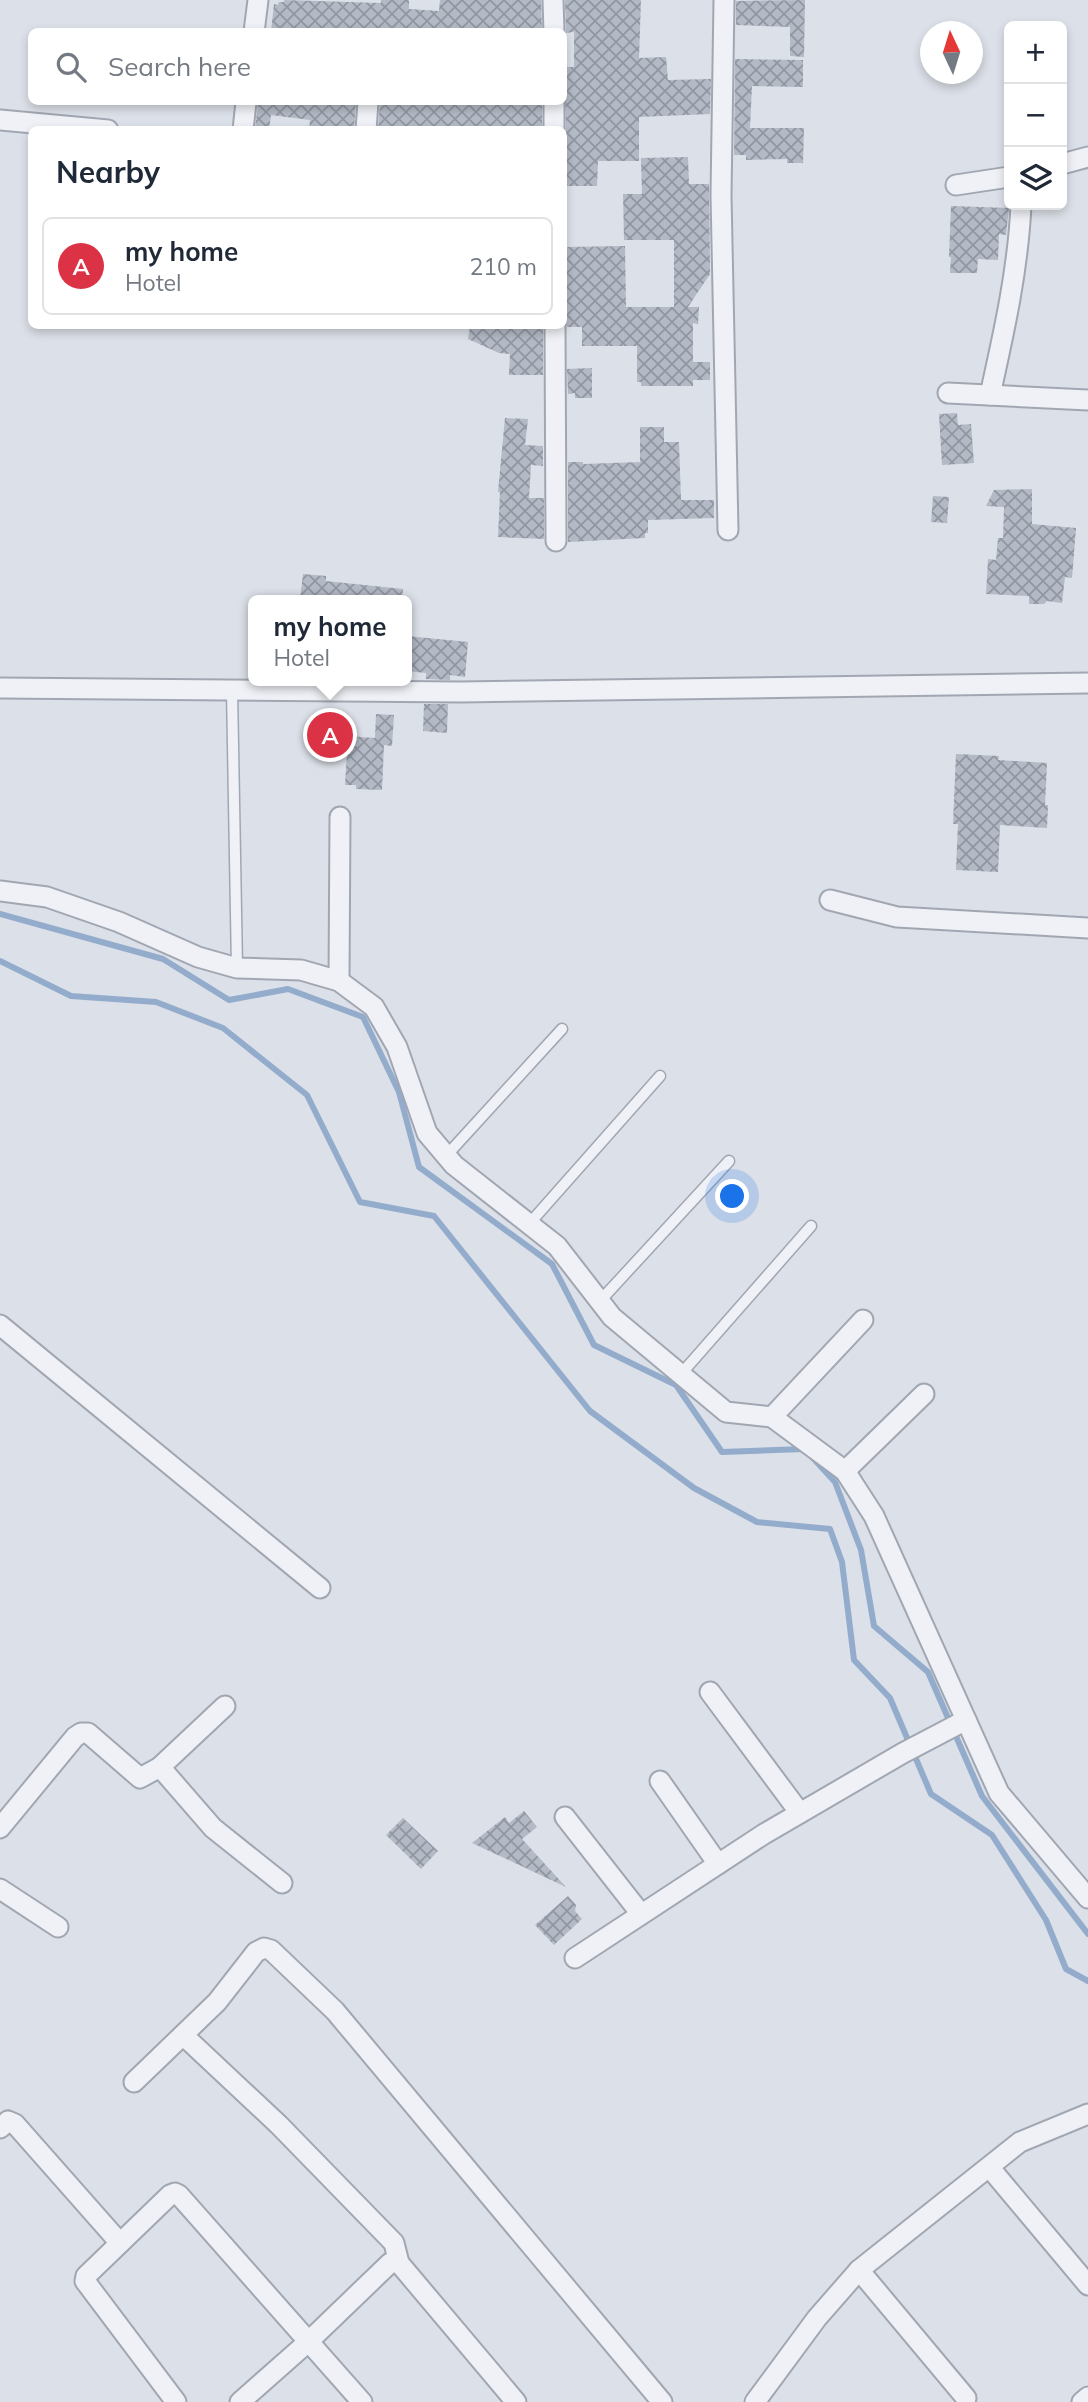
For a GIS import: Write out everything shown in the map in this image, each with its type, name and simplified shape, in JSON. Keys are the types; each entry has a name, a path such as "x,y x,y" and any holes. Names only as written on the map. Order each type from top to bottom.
{"street":[{"path":"254,28 258,0"},
{"path":"553,0 554,28"},
{"path":"724,0 721,195 729,530"},
{"path":"243,126 246,105"},
{"path":"366,126 368,105"},
{"path":"554,105 554,126"},
{"path":"0,120 65,126"},
{"path":"1067,163 1088,157"},
{"path":"956,185 1004,178"},
{"path":"990,395 1009,311 1019,247 1021,210"},
{"path":"555,329 556,541"},
{"path":"948,393 1088,400"},
{"path":"0,688 461,692 1088,683"},
{"path":"338,981 340,817"},
{"path":"0,891 47,897 119,922 198,957 237,968 301,970 338,981 374,1007 397,1047 427,1133 454,1165 557,1246 612,1317 726,1412 772,1418 845,1471 874,1516 999,1793 1088,1898"},
{"path":"830,900 897,917 1088,928"},
{"path":"772,1418 863,1320"},
{"path":"0,1325 320,1588"},
{"path":"845,1471 925,1394"},
{"path":"709,1692 800,1812"},
{"path":"0,1828 81,1733 88,1733 136,1777 143,1776 160,1767 225,1706"},
{"path":"575,1958 800,1812 966,1720"},
{"path":"160,1767 213,1828 282,1883"},
{"path":"660,1781 718,1864"},
{"path":"565,1818 642,1914"},
{"path":"0,1889 58,1927"},
{"path":"134,2082 217,2002 256,1952 264,1948 271,1951 335,2011 662,2402"},
{"path":"183,2035 279,2125 394,2243 399,2263 516,2402"},
{"path":"755,2402 817,2318 859,2270 1020,2142 1088,2114"},
{"path":"0,2128 8,2121 15,2123 120,2244"},
{"path":"990,2168 1088,2285"},
{"path":"176,2402 85,2281 86,2276 170,2194 175,2193 362,2402"},
{"path":"240,2402 308,2342 390,2263 399,2263"},
{"path":"859,2270 966,2398"},
{"path":"1082,2402 1088,2397"}],"lane":[{"path":"232,690 237,968"},
{"path":"446,1156 562,1029"},
{"path":"529,1224 660,1076"},
{"path":"600,1301 729,1161"},
{"path":"681,1374 811,1226"}],"building":[{"path":"381,0 409,0 409,9 439,11 440,0 541,0 542,28 271,28 274,4 381,3"},
{"path":"565,0 641,0 639,58 666,57 668,80 711,79 710,114 639,117 639,161 598,161 597,186 567,186 565,105 567,67 574,67 574,32 567,33"},
{"path":"805,0 804,57 790,56 790,27 736,25 736,1"},
{"path":"735,59 803,60 803,87 752,86 750,128 804,128 803,163 787,163 787,159 746,160 746,155 734,155"},
{"path":"258,105 356,105 354,126 309,126 310,120 271,115 270,126 255,126"},
{"path":"380,105 542,105 542,126 378,126"},
{"path":"688,157 689,184 709,184 710,274 688,307 699,307 698,324 693,323 693,362 710,362 710,380 693,380 693,386 641,386 641,382 637,382 637,346 582,346 582,327 567,327 567,247 625,246 626,307 674,307 674,240 624,240 623,194 642,194 641,158"},
{"path":"951,206 1009,210 1006,235 999,234 998,260 978,259 977,273 950,273"},
{"path":"470,329 543,329 543,375 509,375 510,354 499,353 468,339"},
{"path":"592,368 592,398 575,398 575,393 568,394 567,369"},
{"path":"957,413 958,425 971,424 974,463 942,465 939,414"},
{"path":"505,418 528,419 525,445 543,446 543,466 531,465 529,498 544,498 544,539 498,537 498,492"},
{"path":"640,427 664,427 664,442 679,442 681,500 714,500 714,518 648,520 648,533 645,533 645,538 568,542 568,462 640,462"},
{"path":"1032,489 1032,524 1076,528 1072,578 1065,577 1062,603 1047,601 1044,604 1029,604 1029,596 986,594 988,559 996,560 998,538 1003,538 1004,507 986,506 994,490"},
{"path":"933,496 949,497 947,523 931,522"},
{"path":"303,574 326,576 326,581 403,589 402,595 301,595"},
{"path":"412,636 468,642 465,677 450,675 450,680 426,679 426,673 412,672"},
{"path":"424,704 448,704 447,733 423,731"},
{"path":"376,714 394,715 392,746 384,745 382,790 356,789 356,785 345,785 348,736 375,738"},
{"path":"956,754 999,756 998,760 1047,763 1047,828 1000,825 998,872 956,870 958,824 953,824"},
{"path":"524,1811 537,1827 522,1839 566,1887 472,1843 505,1817 509,1823"},
{"path":"403,1818 438,1851 421,1869 386,1835"},
{"path":"568,1896 576,1905 575,1911 582,1919 554,1945 535,1925"}],"waterway":[{"path":"0,914 163,959 229,1000 288,989 363,1017 399,1092 419,1167 552,1264 594,1345 676,1385 722,1452 804,1449"},
{"path":"0,961 71,996 156,1002 223,1028 307,1095 360,1202 434,1216 590,1411 694,1488 757,1522 830,1529 842,1562 854,1660 890,1698 931,1794 992,1835 1046,1920 1066,1969 1088,1981"},
{"path":"812,1457 835,1482 861,1550 874,1626 928,1672 982,1796 1088,1934"}],"place":[{"name":"my home","path":"330,735"}]}
